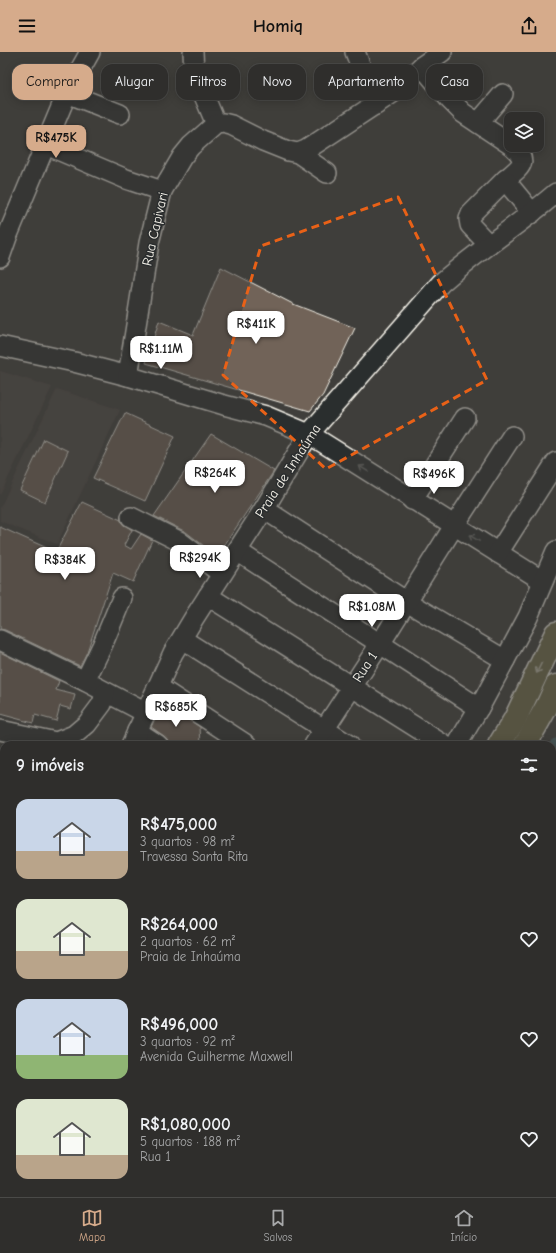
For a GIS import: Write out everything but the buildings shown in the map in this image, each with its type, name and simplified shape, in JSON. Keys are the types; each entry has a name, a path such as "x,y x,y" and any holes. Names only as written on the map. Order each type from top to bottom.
{"highway":[{"path":"501,741 515,719 556,633"},
{"path":"527,741 547,706 556,686"}],"street":[{"path":"83,64 90,52"},
{"path":"193,52 194,72 216,124 231,125 263,141 298,153 327,173"},
{"path":"355,52 376,105"},
{"path":"298,153 321,142 376,105 394,92 422,66 442,52"},
{"path":"422,66 450,100 463,113 504,140"},
{"path":"478,123 503,94"},
{"path":"0,257 64,100"},
{"path":"85,100 120,114"},
{"name":"Rua Capivari","path":"128,376 149,243 162,191 191,146 216,124"},
{"path":"46,145 126,179 162,191"},
{"path":"489,245 470,226 469,219 471,214 519,168 522,164 520,152"},
{"path":"505,180 532,214"},
{"name":"Praia de Inhaúma","path":"134,738 182,639 264,509 309,434 441,283 458,268 532,214 556,194"},
{"path":"0,346 74,362 128,376 266,416 309,434 543,581"},
{"path":"412,500 465,418"},
{"name":"Rua 1","path":"317,741 512,436"},
{"path":"498,553 556,462"},
{"path":"264,509 407,602 505,660"},
{"path":"131,517 179,541 222,574"},
{"path":"237,551 479,708"},
{"path":"459,741 479,708 528,616 556,551"},
{"path":"208,596 438,741"},
{"path":"85,681 122,598"},
{"path":"182,639 343,741"},
{"path":"0,640 85,681 105,693 146,713"},
{"path":"158,687 241,741"},
{"path":"59,741 74,735 87,724 102,704 105,693"},
{"path":"0,730 51,741"},
{"path":"134,738 144,741"}],"highlighted area":[{"path":"398,197 487,380 326,469 223,375 261,246"}],"shaded area":[{"path":"0,371 52,387 0,495"},
{"path":"57,389 120,410 57,544 0,521 0,508"}]}
